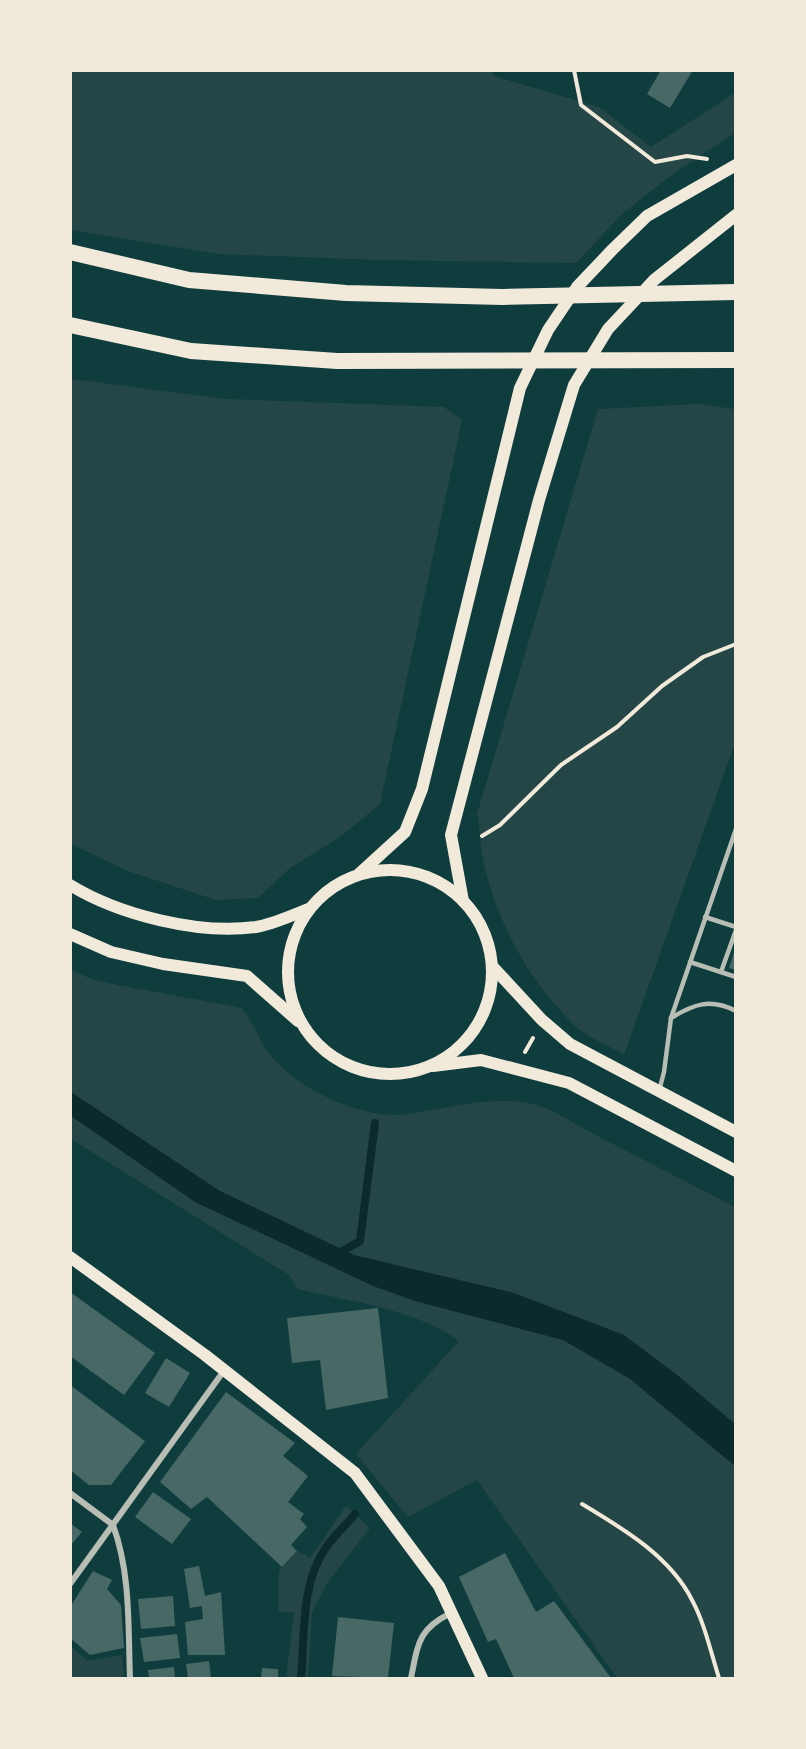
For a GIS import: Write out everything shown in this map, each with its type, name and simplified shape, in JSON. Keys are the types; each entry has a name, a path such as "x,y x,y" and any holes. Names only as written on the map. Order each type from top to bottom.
{"highway":[{"path":"70,252 189,280 346,293 502,297 735,292"},
{"path":"70,326 191,351 337,361 735,360"},
{"path":"701,360 735,368"}],"main road":[{"path":"302,1025 291,997 287,966 294,936 309,909 331,888 359,874 405,832 422,789 520,388 548,330 578,287 647,216 735,165"},
{"path":"463,901 451,835 539,501 574,385 608,329 654,280 735,215"},
{"path":"359,874 387,870 415,873 441,883 463,901 478,920 485,935 492,966 490,992 482,1017 467,1038 448,1055 426,1067"},
{"path":"70,885 113,907 157,919 209,927 258,927 309,909"},
{"path":"70,934 111,952 153,962 247,976 302,1025 320,1047 343,1063 370,1071 398,1073 481,1060 569,1083 735,1171"},
{"path":"492,966 542,1020 570,1044 735,1132"},
{"path":"70,1257 206,1355 223,1372 296,1425 355,1473 423,1561 452,1613 482,1678"}],"street":[{"path":"70,1584 223,1372"},
{"path":"70,1493 113,1526 120,1545 125,1574 130,1678"},
{"path":"411,1678 425,1632 431,1623 452,1613"}],"lane":[{"path":"659,1091 664,1072 671,1018 734,838 735,829"},
{"path":"705,917 735,928 721,972"},
{"path":"690,962 735,977"},
{"path":"671,1018 690,1007 707,1002 723,1005 735,1011"}],"path":[{"path":"574,70 581,105 655,162 687,156 716,160"},
{"path":"482,836 500,825 561,765 617,727 662,686 703,657 735,644"},
{"path":"522,1058 534,1036"},
{"path":"582,1504 632,1535 673,1574 692,1599 719,1678"}],"shaded area":[{"path":"70,71 491,71 494,76 599,107 651,147 735,93 735,133 677,171 623,213 576,263 380,260 219,254 71,230"},
{"path":"71,379 226,399 444,407 462,420 380,804 340,837 290,868 258,898 216,900 128,871 71,844"},
{"path":"698,404 735,409 735,743 624,1055 578,1029 557,1007 529,970 497,908 483,858 477,814 598,409"},
{"path":"70,970 97,981 242,1008 267,1051 279,1064 311,1089 350,1107 389,1115 469,1103 500,1101 533,1104 555,1112 735,1207 735,1678 617,1678 477,1480 408,1517 356,1454 459,1341 443,1330 403,1314 298,1289 289,1275 71,1139"},
{"path":"71,1092 220,1191 354,1255 514,1293 624,1335 676,1374 735,1424 735,1466 630,1379 563,1340 415,1301 373,1286 195,1202 71,1116"},
{"path":"346,1506 370,1528 328,1582 312,1612 308,1678 286,1678 294,1613 278,1611 279,1571 297,1551 310,1558"},
{"path":"70,1646 88,1661 122,1655 124,1678 71,1678"}],"building":[{"path":"661,70 693,70 670,108 647,94"},
{"path":"736,949 736,970 729,968"},
{"path":"70,1292 155,1353 124,1395 70,1356"},
{"path":"378,1308 388,1398 326,1410 320,1360 292,1363 287,1318"},
{"path":"166,1358 190,1373 169,1407 145,1393"},
{"path":"70,1385 145,1441 111,1485 89,1485 70,1470"},
{"path":"226,1392 295,1443 283,1456 308,1476 288,1502 304,1514 300,1519 307,1527 291,1545 297,1551 282,1567 207,1497 191,1509 160,1482"},
{"path":"153,1492 191,1519 172,1544 135,1517"},
{"path":"70,1523 82,1532 70,1546"},
{"path":"505,1553 536,1612 554,1601 611,1678 514,1678 496,1639 488,1642 459,1577"},
{"path":"199,1566 205,1596 221,1592 225,1655 188,1655 185,1622 203,1619 202,1606 190,1608 184,1569"},
{"path":"93,1571 112,1580 107,1589 121,1605 124,1648 90,1655 70,1638 70,1607"},
{"path":"173,1596 175,1626 141,1629 138,1599"},
{"path":"338,1617 394,1623 388,1678 332,1676"},
{"path":"177,1634 180,1658 144,1662 140,1638"},
{"path":"209,1661 211,1678 188,1678 186,1664"},
{"path":"174,1667 175,1678 149,1678 148,1670"},
{"path":"262,1668 278,1669 278,1678 261,1678"}],"waterway":[{"path":"336,1255 360,1241 375,1123"},
{"path":"301,1678 305,1610 312,1576 327,1546 355,1514"}]}
